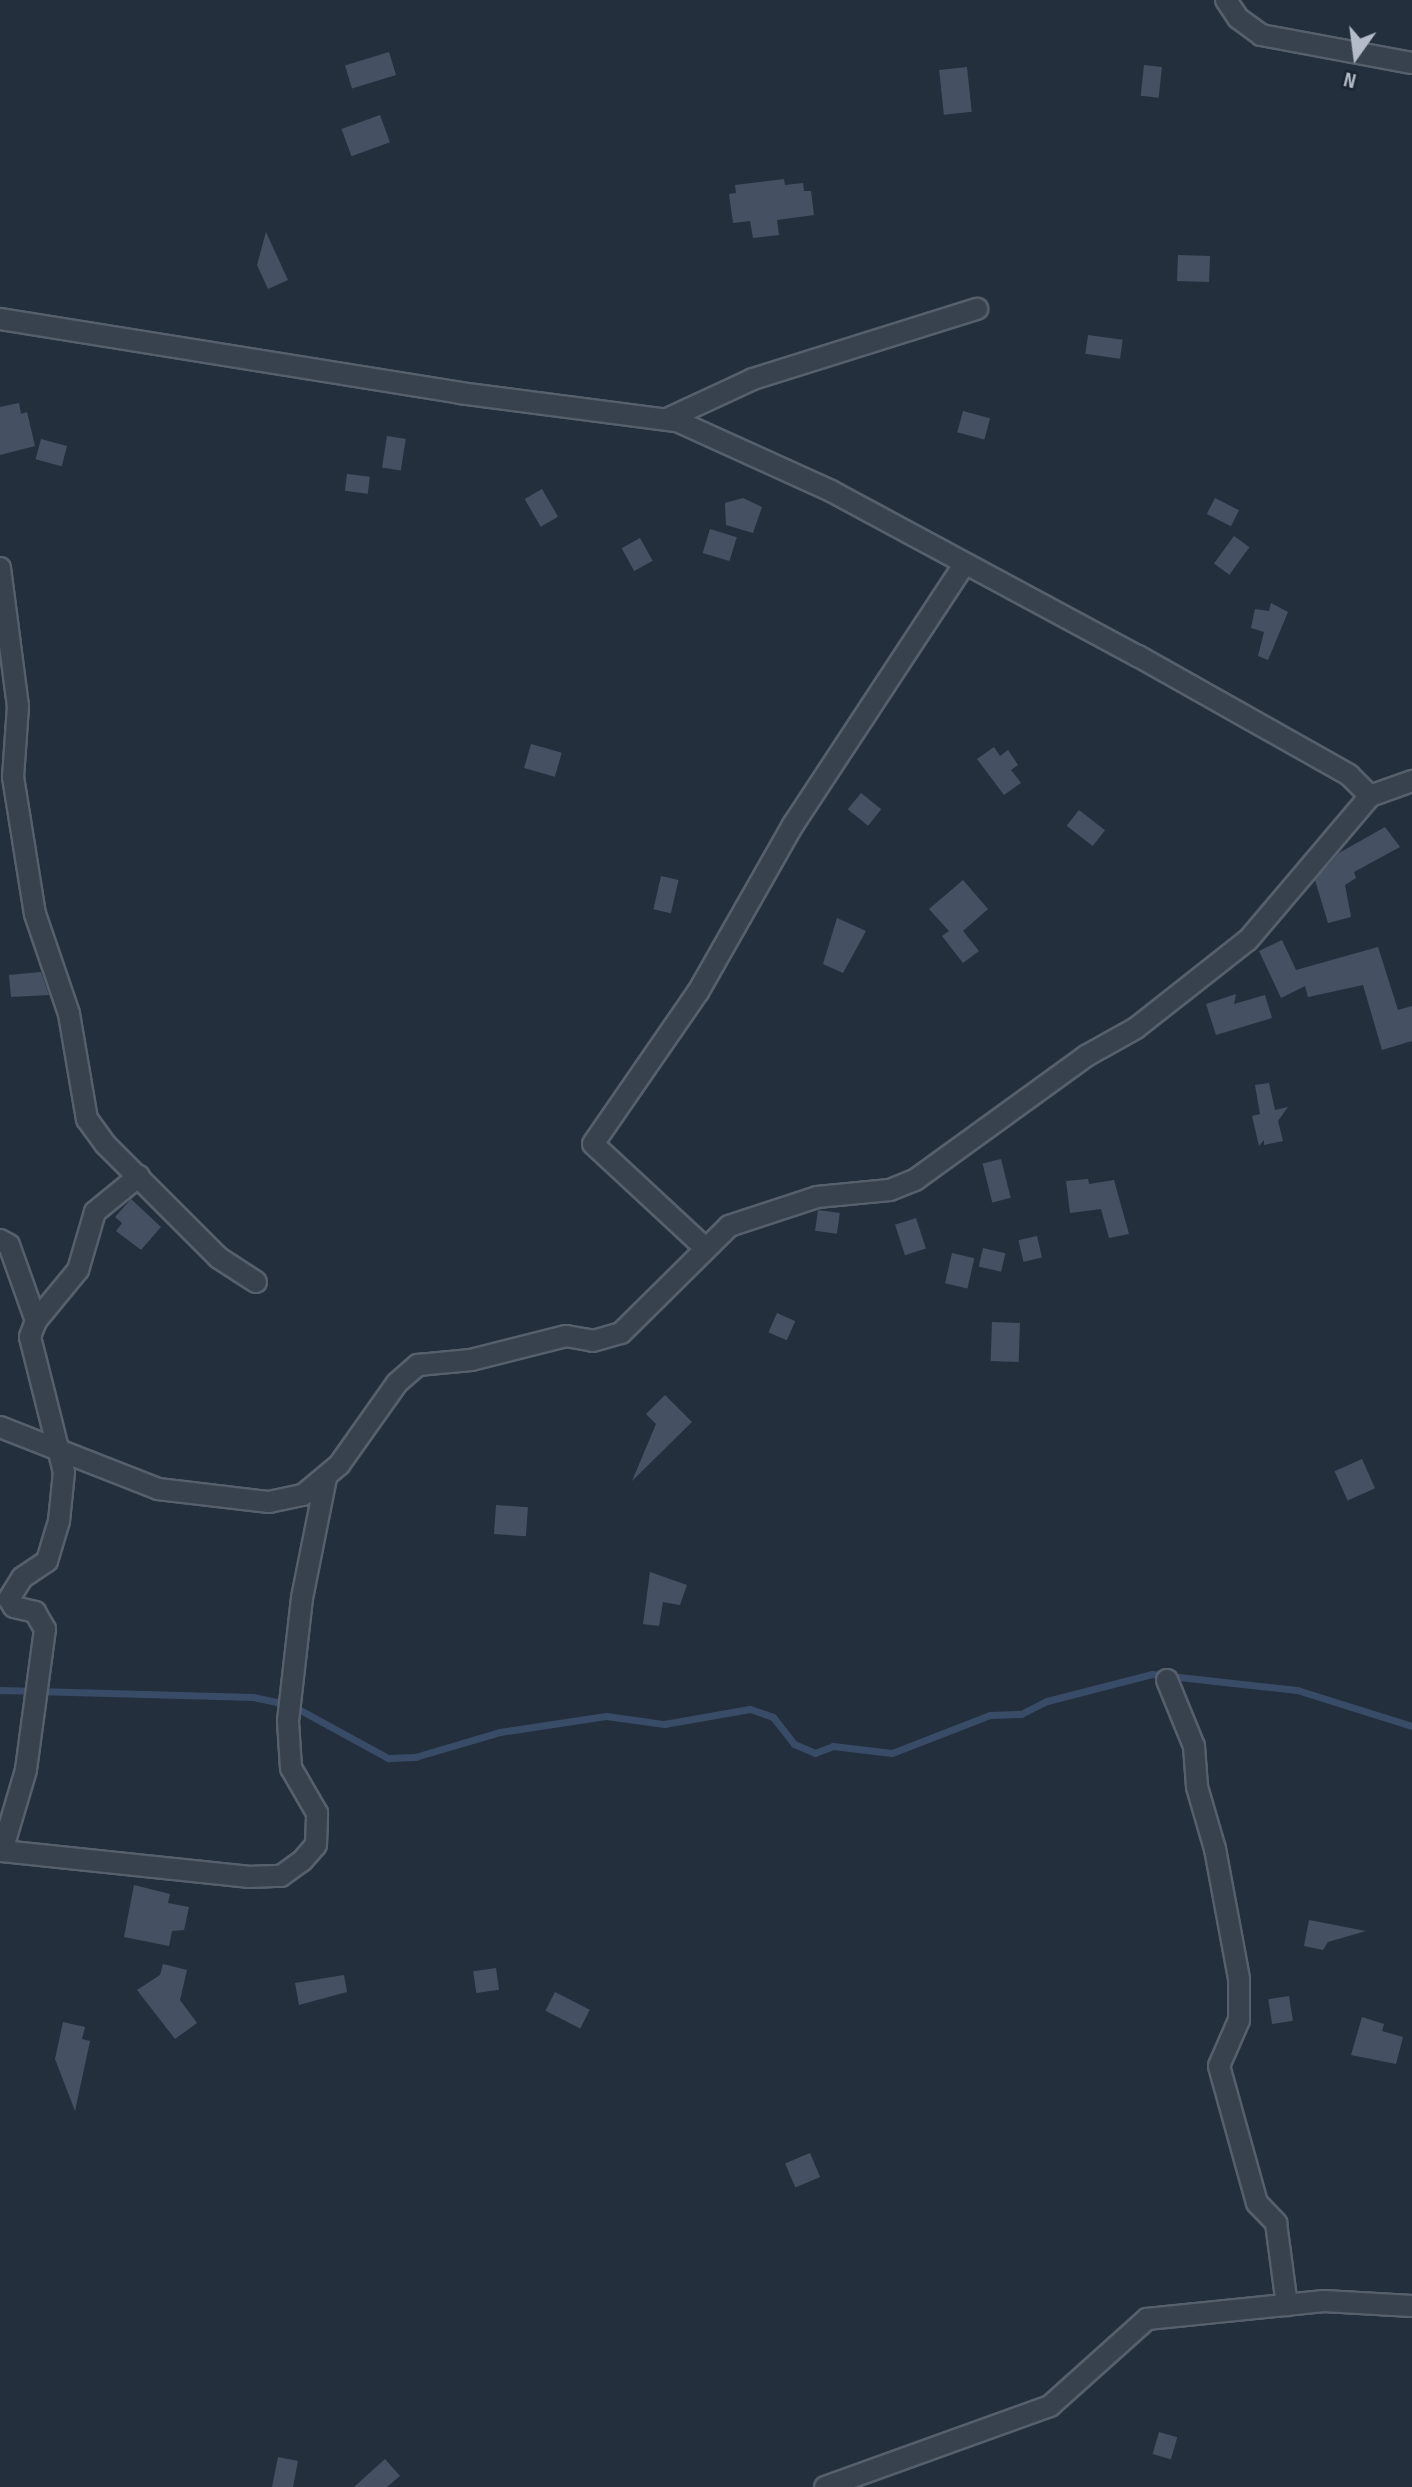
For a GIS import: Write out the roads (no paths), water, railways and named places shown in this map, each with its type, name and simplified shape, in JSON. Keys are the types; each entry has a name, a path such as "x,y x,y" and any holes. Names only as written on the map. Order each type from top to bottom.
{"street":[{"path":"1226,0 1238,18 1261,35 1412,63"},
{"path":"667,419 753,379 977,309"},
{"path":"0,319 460,393 667,419 719,436 964,565 1349,775 1370,796"},
{"path":"704,1247 593,1144 698,992 793,825 964,565"},
{"path":"0,568 18,706 13,777 35,914 69,1014 87,1119 105,1144 219,1258 256,1282"},
{"path":"0,1427 158,1489 196,1496 279,1502 303,1495 326,1478 406,1372 418,1365 471,1360 543,1339 566,1336 593,1341 621,1333 704,1247 729,1226 817,1197 890,1190 940,1163 1086,1056 1136,1028 1248,940 1370,796 1412,781"},
{"path":"36,1321 78,1270 95,1212 139,1176"},
{"path":"0,1240 9,1245 36,1321 33,1350 62,1452 62,1497 54,1543 47,1561 22,1578 9,1599 14,1607 35,1612 45,1629 26,1770 2,1851 248,1877 281,1876 316,1845 317,1813 291,1768 288,1721 302,1598 326,1478"},
{"path":"1167,1680 1194,1746 1197,1787 1215,1849 1239,1979 1239,2020 1219,2066 1257,2203 1276,2223 1287,2305"},
{"path":"825,2487 1050,2406 1147,2319 1287,2305 1412,2306"}],"waterway":[{"path":"0,1690 253,1697 291,1705 388,1758 415,1757 500,1732 606,1716 664,1724 750,1709 773,1717 794,1744 815,1753 833,1746 892,1753 990,1715 1021,1714 1047,1701 1152,1674 1297,1690 1412,1726"}]}
